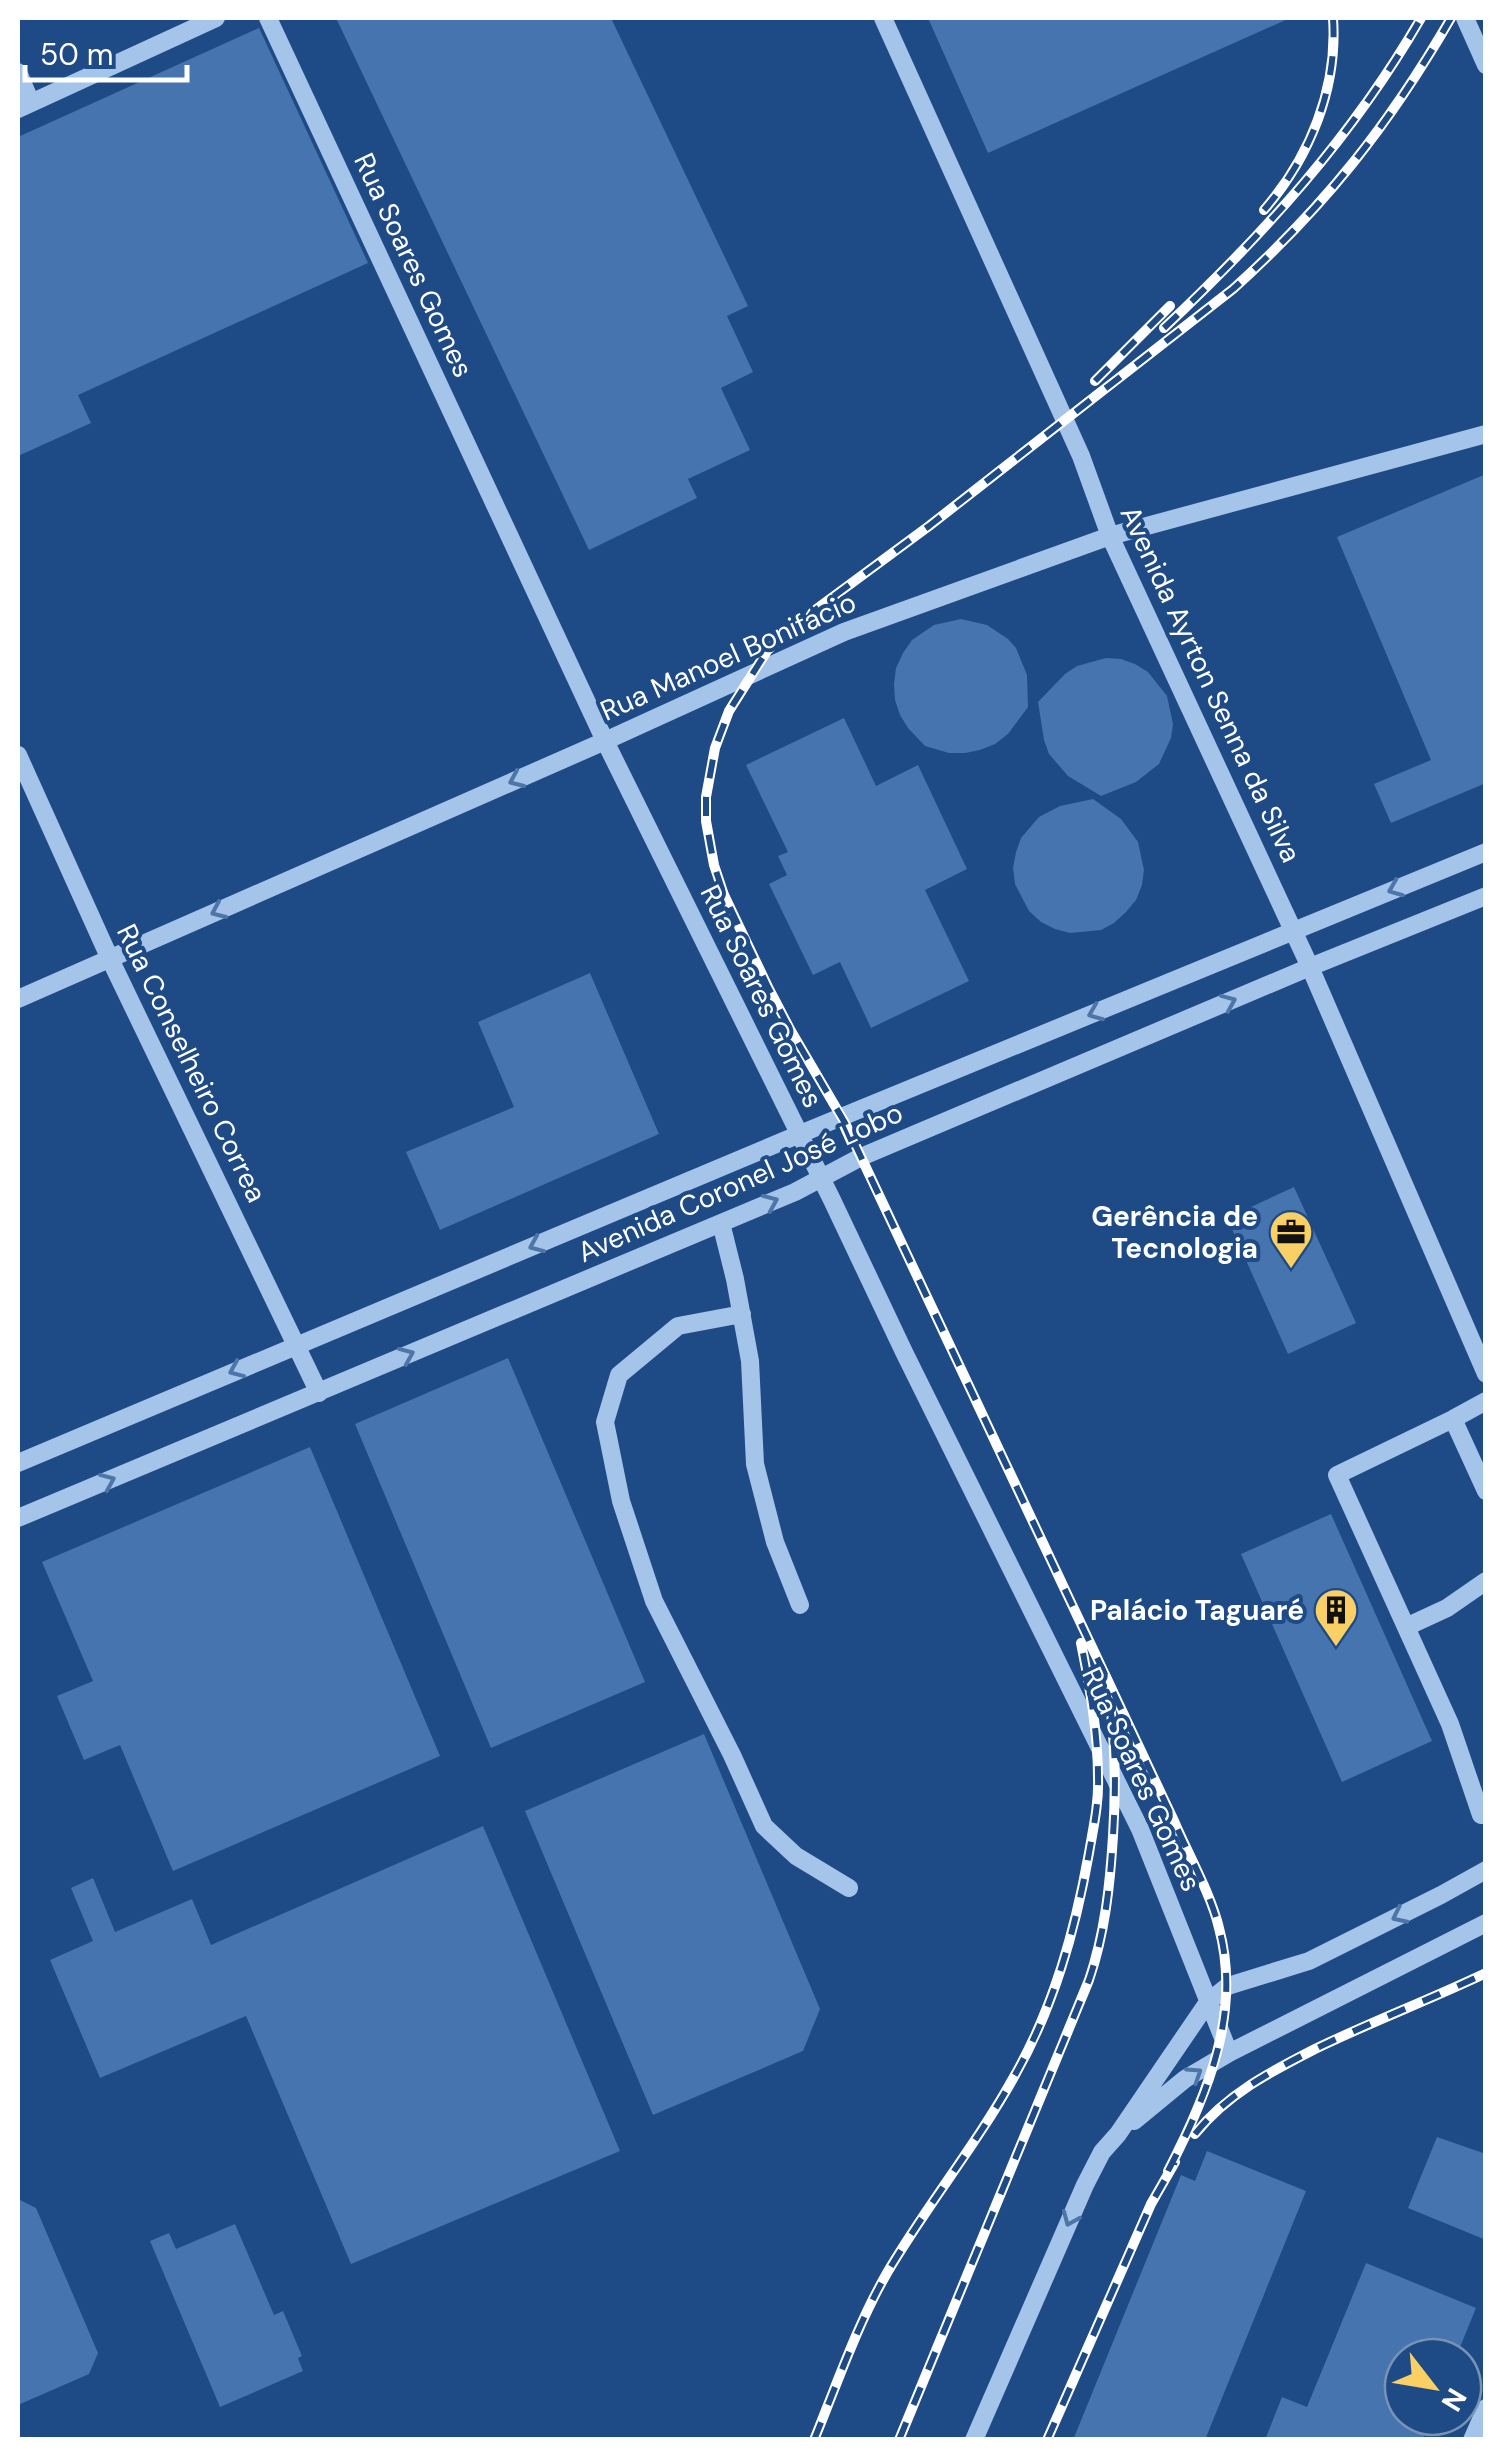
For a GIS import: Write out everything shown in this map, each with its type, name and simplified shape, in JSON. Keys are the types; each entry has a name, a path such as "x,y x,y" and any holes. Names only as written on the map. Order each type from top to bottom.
{"street":[{"path":"18,72 24,106 216,18"},
{"name":"Rua Soares Gomes","path":"268,18 605,741 1140,1829 1230,2053"},
{"name":"Avenida Ayrton Senna da Silva","path":"882,18 1081,456 1110,536 1294,931 1486,1374"},
{"path":"1464,18 1486,65"},
{"name":"Rua Manoel Bonifácio","path":"18,1000 844,632 1110,536 1486,434"},
{"name":"Rua Conselheiro Correa","path":"18,755 110,959 319,1392"},
{"name":"Avenida Coronel José Lobo","path":"18,1463 800,1134 1486,852"},
{"name":"Avenida Coronel José Lobo","path":"18,1518 795,1192 861,1157 1486,896"},
{"path":"722,1223 750,1361 755,1464 775,1542 800,1606"},
{"path":"742,1314 678,1326 620,1374 605,1422 621,1501 654,1602 764,1826 796,1856 849,1888"},
{"path":"1481,1815 1450,1724 1337,1475 1486,1401"},
{"path":"1452,1419 1486,1491"},
{"path":"1406,1627 1446,1608 1486,1581"},
{"path":"974,2440 1084,2185 1102,2152 1208,2002 1228,1986 1309,1961 1486,1870"},
{"path":"1118,2134 1185,2079 1230,2053 1486,1923"},
{"path":"1472,2440 1486,2408"}],"building":[{"path":"336,18 611,18 748,306 727,316 753,372 721,388 750,450 688,479 697,498 589,550"},
{"path":"928,18 1290,18 988,153"},
{"path":"259,28 368,263 78,395 91,423 18,456 18,137"},
{"path":"1486,474 1486,783 1391,823 1374,784 1431,760 1337,537"},
{"path":"961,619 987,625 1016,648 1027,675 1028,707 1008,734 995,744 965,753 949,753 925,746 908,728 895,700 894,684 896,668 912,640 934,625"},
{"path":"1106,658 1121,659 1148,672 1167,696 1173,724 1159,764 1136,782 1101,796 1068,776 1049,754 1038,702 1077,666"},
{"path":"844,718 876,786 918,765 967,869 925,890 969,981 871,1028 840,962 813,975 769,884 787,875 778,856 788,852 746,765"},
{"path":"1093,799 1121,819 1138,842 1144,870 1142,885 1136,900 1114,923 1101,930 1070,933 1041,922 1029,911 1015,884 1013,868 1021,838 1039,817 1060,806"},
{"path":"590,973 659,1134 440,1230 406,1152 514,1107 478,1022"},
{"name":"Gerência de Tecnologia","path":"1294,1187 1356,1323 1288,1354 1227,1218"},
{"path":"508,1358 645,1682 491,1748 355,1424"},
{"path":"310,1447 440,1756 173,1871 120,1745 84,1760 57,1696 93,1681 42,1562"},
{"name":"Palácio Taguaré","path":"1331,1514 1432,1741 1342,1782 1241,1554"},
{"path":"704,1734 820,2009 803,2051 653,2115 525,1811"},
{"path":"483,1826 620,2151 351,2264 246,2016 100,2078 50,1960 93,1941 71,1888 93,1878 115,1932 192,1899 211,1945"},
{"path":"1437,2137 1486,2154 1486,2240 1408,2208"},
{"path":"1207,2151 1306,2191 1205,2440 1073,2440 1181,2175 1195,2181"},
{"path":"18,2199 36,2208 98,2353 89,2374 18,2405"},
{"path":"235,2224 274,2315 283,2311 302,2356 298,2358 303,2371 220,2407 150,2241 169,2233 176,2249"},
{"path":"1366,2263 1476,2308 1464,2337 1383,2337 1383,2437 1423,2437 1422,2440 1265,2440 1282,2397 1307,2407"}],"railway":[{"path":"1264,210 1295,167 1318,120 1331,70 1333,18"},
{"path":"1164,328 1304,182 1366,103 1421,18"},
{"path":"1168,2171 1207,2084 1223,2022 1225,1960 1215,1915 845,1123 791,1031 724,895 714,865 706,797 715,748 729,711 767,651 788,630 929,526 1233,289 1297,227 1353,162 1404,94 1451,18"},
{"path":"1095,381 1170,306"},
{"path":"814,2440 876,2293 1015,2075 1041,2022 1061,1967 1083,1882 1098,1797 1095,1727 1081,1643"},
{"path":"899,2440 1095,1962 1106,1909 1114,1818 1109,1697"},
{"path":"1195,2134 1235,2096 1282,2066 1486,1973"},
{"path":"1047,2440 1151,2204 1175,2162"}],"place":[{"name":"Gerência de Tecnologia","path":"1291,1270"},
{"name":"Palácio Taguaré","path":"1336,1648"}]}
